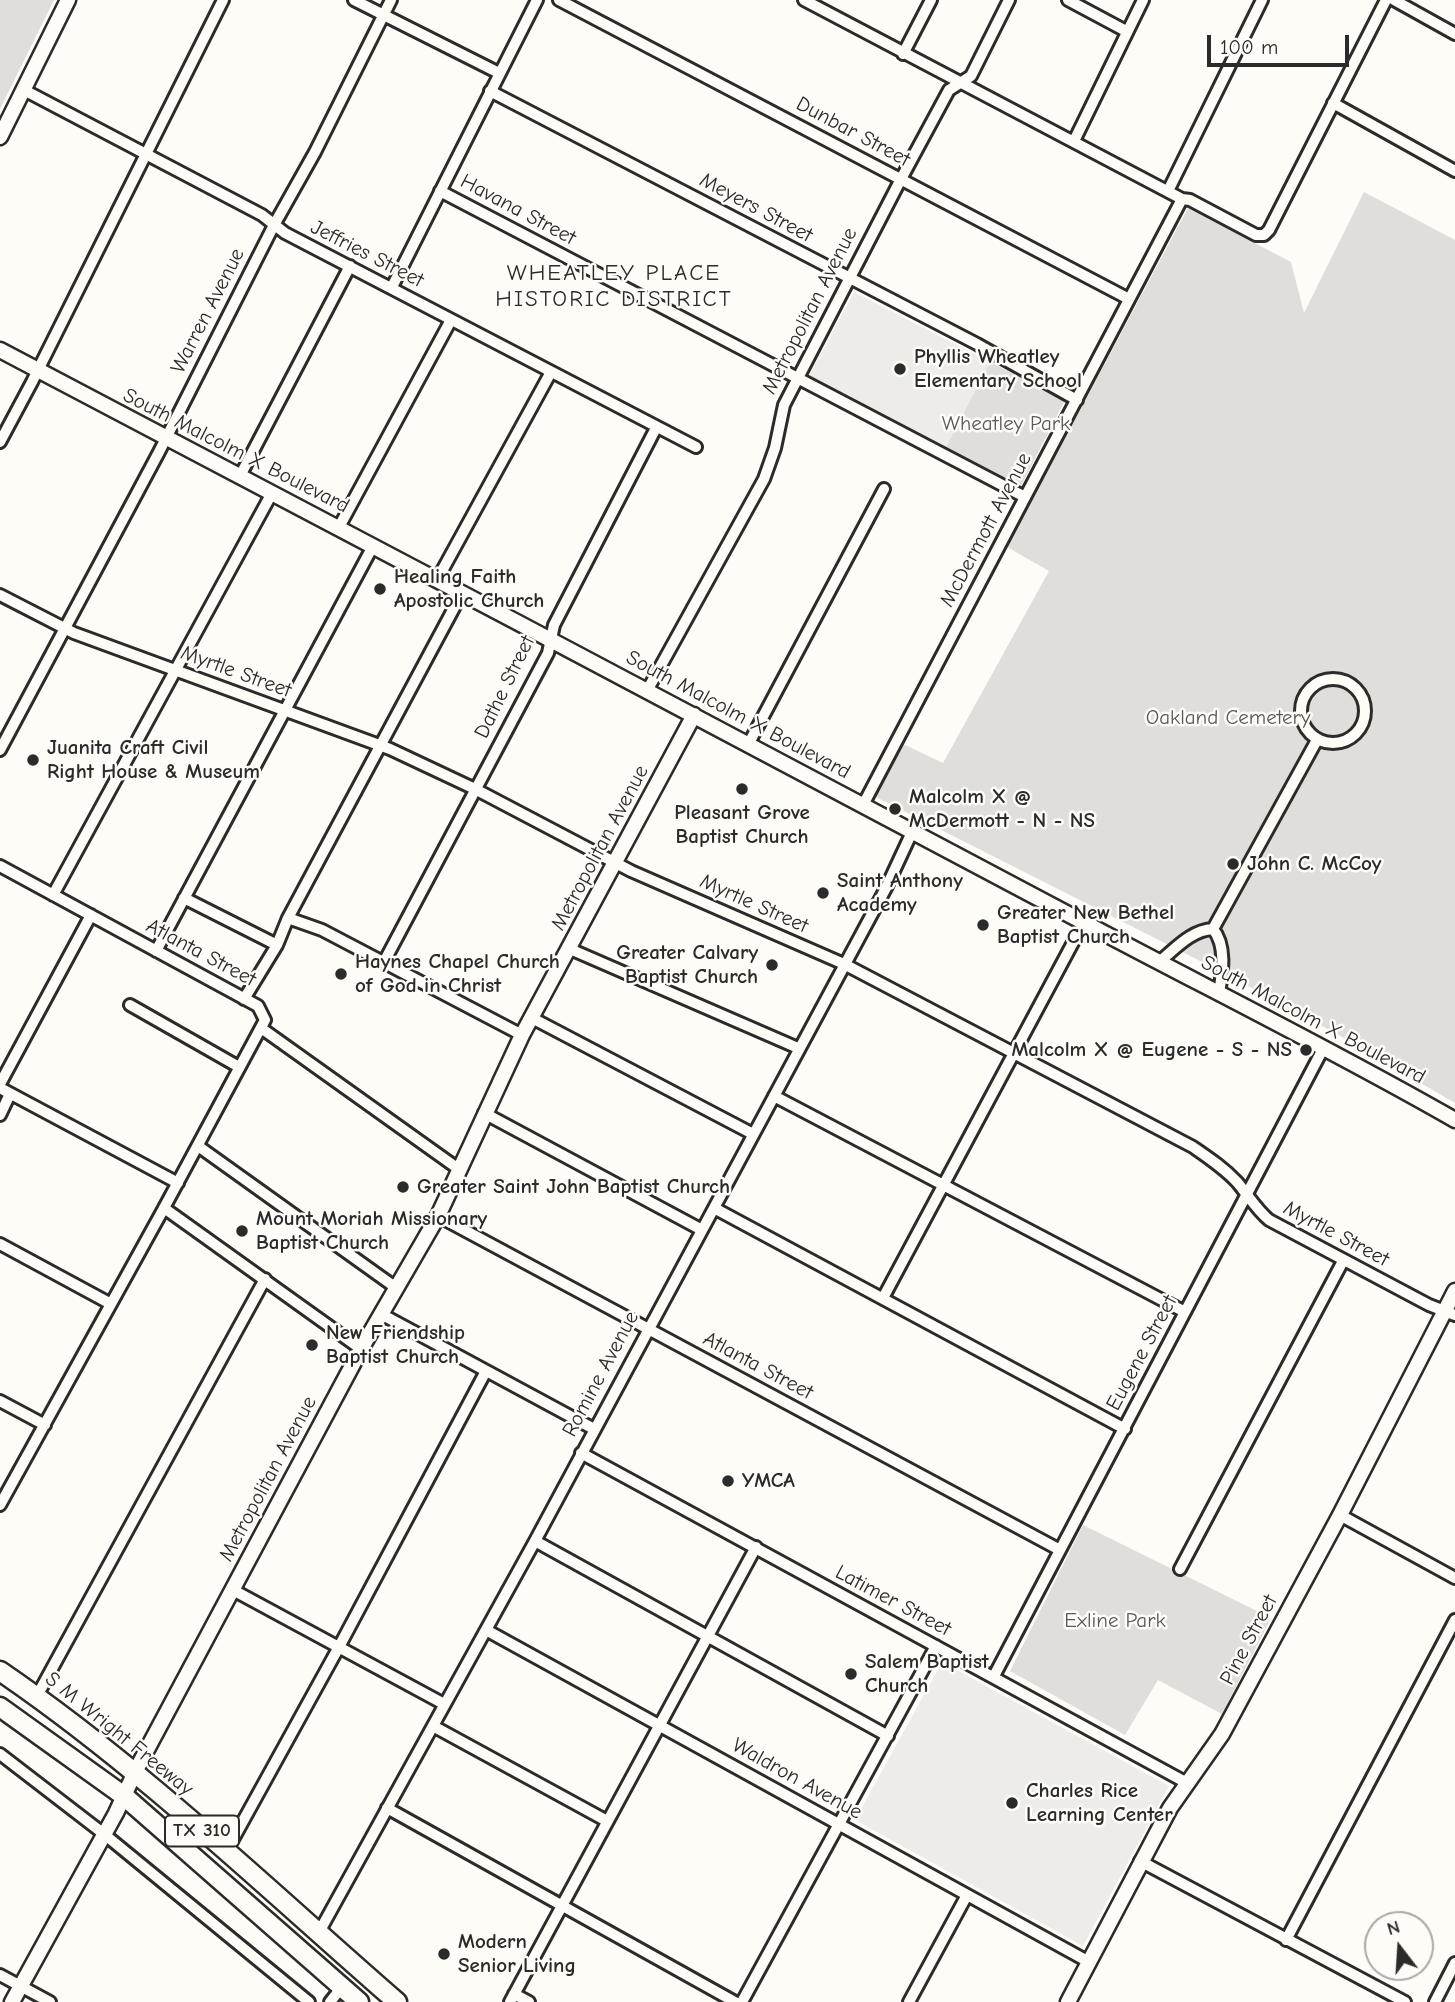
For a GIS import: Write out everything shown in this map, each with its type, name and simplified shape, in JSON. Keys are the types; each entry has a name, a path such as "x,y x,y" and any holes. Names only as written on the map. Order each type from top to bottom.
{"main road":[{"name":"S M Wright Freeway","path":"0,1671 37,1696 135,1772 397,2002"},
{"name":"TX 310","path":"0,1707 124,1796 359,2002"}],"street":[{"path":"0,138 68,0"},
{"path":"0,442 223,0"},
{"path":"354,0 499,73"},
{"name":"Warren Avenue","path":"0,750 166,437 274,225 316,152 391,0"},
{"path":"391,287 537,0"},
{"name":"Dunbar Street","path":"559,0 1129,299"},
{"path":"804,0 903,54 1256,235 1264,235 1269,230 1386,0"},
{"path":"903,54 932,0"},
{"name":"Metropolitan Avenue","path":"648,690 764,479 775,448 784,405 901,179 949,90 971,76 1009,0"},
{"path":"1068,0 1126,31"},
{"path":"1074,141 1143,0"},
{"path":"1168,191 1262,0"},
{"path":"1394,0 1455,34"},
{"name":"Jeffries Street","path":"24,90 262,215 285,233 696,447"},
{"name":"Meyers Street","path":"490,91 1077,400"},
{"path":"1334,103 1455,171"},
{"name":"Havana Street","path":"440,191 1025,497"},
{"name":"McDermott Avenue","path":"863,805 1182,199"},
{"path":"240,476 350,266"},
{"path":"339,527 451,320"},
{"name":"South Malcolm X Boulevard","path":"0,351 749,743 1219,994 1324,1047 1455,1120"},
{"path":"438,580 551,372"},
{"name":"Dathe Street","path":"384,962 548,653 554,625 656,428"},
{"path":"749,743 884,489"},
{"path":"53,895 272,493"},
{"path":"156,951 373,545"},
{"path":"244,999 277,945 288,918 462,593"},
{"name":"Myrtle Street","path":"0,596 65,629 381,746 475,789 615,864 844,964 1194,1147 1219,1164 1269,1220 1343,1261 1450,1313"},
{"path":"1333,679 1347,682 1361,696 1365,709 1360,729 1352,738 1337,744 1317,740 1302,723 1300,708 1303,698 1309,689 1320,681 1333,679"},
{"name":"Metropolitan Avenue","path":"12,2002 104,1835 361,1349 438,1216 522,1035 694,715"},
{"path":"1213,929 1317,740"},
{"name":"Romine Avenue","path":"318,1934 535,1541 886,888 913,830"},
{"name":"Atlanta Street","path":"0,866 258,1006 265,1020 261,1028"},
{"path":"184,898 277,945"},
{"path":"0,1115 4,1089 91,915"},
{"path":"288,918 322,930 522,1035"},
{"path":"883,1298 1084,922"},
{"path":"1159,962 1191,936 1213,929"},
{"path":"1213,929 1219,939 1221,953 1219,994"},
{"path":"570,949 798,1048"},
{"path":"130,1006 239,1067"},
{"path":"532,1018 753,1134"},
{"path":"0,1505 261,1028 460,1170"},
{"name":"Eugene Street","path":"994,1676 1324,1047"},
{"path":"4,1089 178,1183"},
{"path":"774,1096 1185,1312"},
{"path":"484,1113 702,1230"},
{"path":"198,1146 395,1287"},
{"path":"164,1208 361,1349"},
{"path":"714,1208 1125,1429"},
{"name":"Atlanta Street","path":"438,1216 1060,1550"},
{"path":"0,1244 111,1304"},
{"path":"1180,1569 1343,1261"},
{"path":"37,1696 265,1279"},
{"name":"Pine Street","path":"1068,2002 1170,1808 1222,1734 1450,1313 1455,1290"},
{"path":"381,1314 594,1429"},
{"path":"226,1852 486,1371"},
{"path":"0,1401 45,1425"},
{"name":"Latimer Street","path":"581,1453 1187,1783"},
{"path":"1340,1515 1455,1578"},
{"path":"535,1541 888,1736"},
{"path":"529,2002 512,1998 756,1547"},
{"path":"233,1590 444,1703"},
{"path":"1286,1940 1455,1620"},
{"name":"Waldron Avenue","path":"486,1630 1089,1962"},
{"path":"742,2002 936,1646"},
{"path":"433,1726 607,1821"},
{"path":"0,1754 309,2002"},
{"path":"387,1808 735,2002"},
{"path":"1140,1861 1405,2002"},
{"path":"909,2002 967,1895"},
{"path":"1435,2002 1455,1963"},
{"path":"0,1975 50,2002"},
{"path":"330,2002 342,1987"}],"shaded area":[{"name":"Phyllis Wheatley Elementary School","path":"854,292 990,362 946,447 809,376"},
{"name":"Charles Rice Learning Center","path":"942,1662 1169,1786 1083,1946 855,1820"}],"green space":[{"path":"0,0 54,0 0,109"},
{"name":"Oakland Cemetery","path":"1364,192 1455,240 1455,1103 1337,1034 1222,972 876,797 903,744 943,763 1049,571 1007,547 1188,208 1291,262 1304,313"},
{"name":"Wheatley Park","path":"990,362 1065,400 1021,486 946,447"},
{"name":"Exline Park","path":"1083,1525 1271,1618 1222,1714 1158,1680 1125,1735 1010,1671"}],"place":[{"name":"Phyllis Wheatley Elementary School","path":"900,369"},
{"name":"Healing Faith Apostolic Church","path":"380,589"},
{"name":"Juanita Craft Civil Right House & Museum","path":"33,760"},
{"name":"Pleasant Grove Baptist Church","path":"742,789"},
{"name":"Malcolm X @ McDermott - N - NS","path":"895,809"},
{"name":"John C. McCoy","path":"1233,864"},
{"name":"Saint Anthony Academy","path":"823,893"},
{"name":"Greater New Bethel Baptist Church","path":"983,925"},
{"name":"Greater Calvary Baptist Church","path":"772,965"},
{"name":"Haynes Chapel Church of God in Christ","path":"341,974"},
{"name":"Malcolm X @ Eugene - S - NS","path":"1306,1050"},
{"name":"Greater Saint John Baptist Church","path":"403,1187"},
{"name":"Mount Moriah Missionary Baptist Church","path":"242,1231"},
{"name":"New Friendship Baptist Church","path":"312,1345"},
{"name":"YMCA","path":"728,1481"},
{"name":"Salem Baptist Church","path":"851,1674"},
{"name":"Charles Rice Learning Center","path":"1012,1803"},
{"name":"Modern Senior Living","path":"444,1954"}],"district":[{"name":"WHEATLEY PLACE HISTORIC DISTRICT","path":"614,286"}]}
